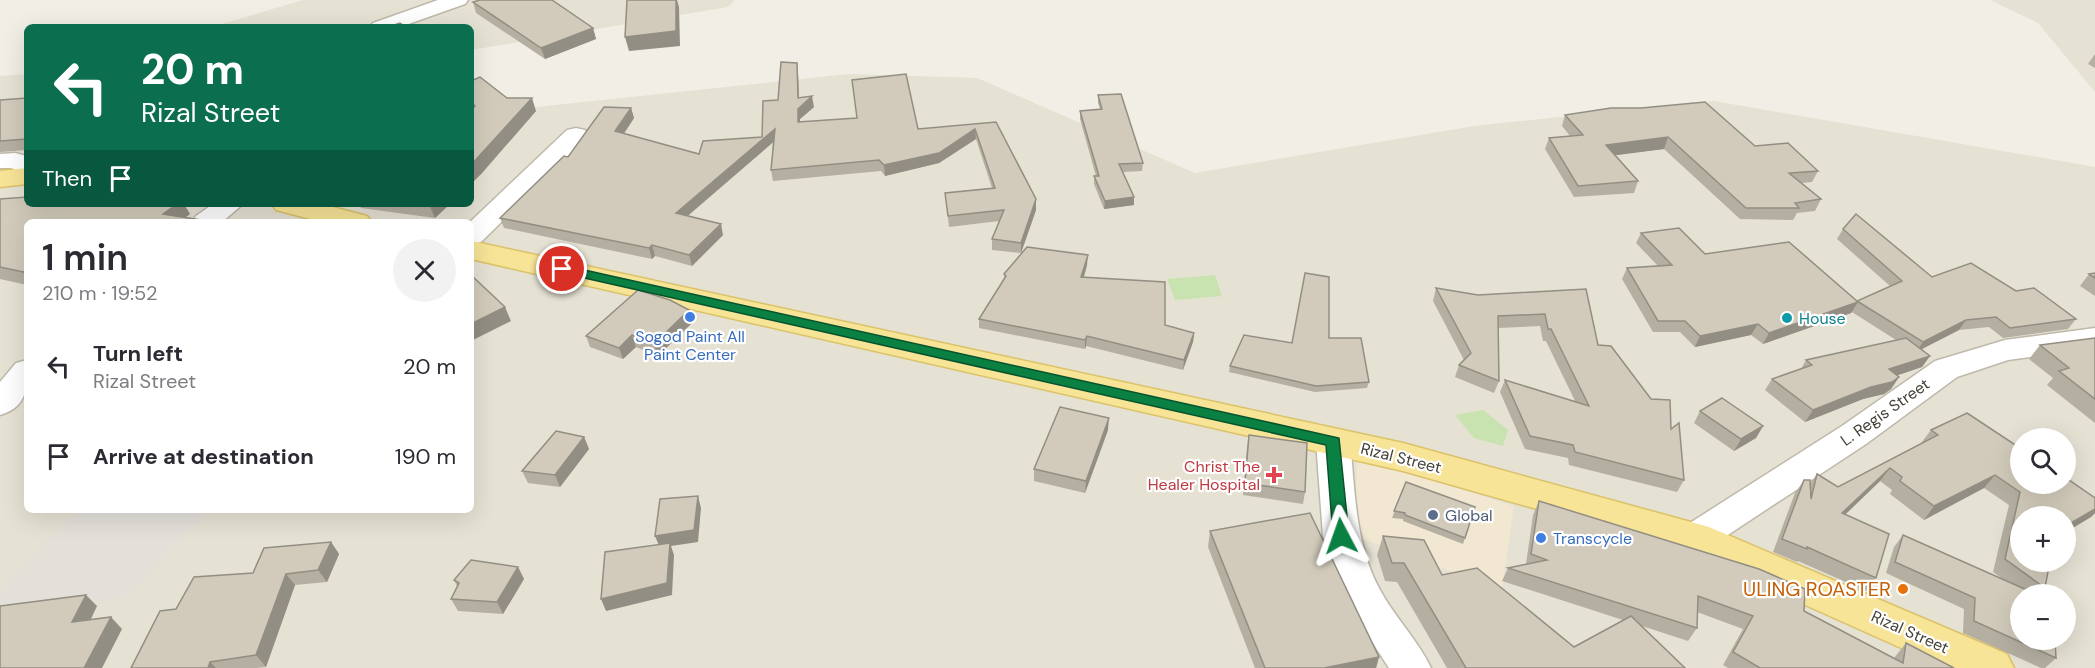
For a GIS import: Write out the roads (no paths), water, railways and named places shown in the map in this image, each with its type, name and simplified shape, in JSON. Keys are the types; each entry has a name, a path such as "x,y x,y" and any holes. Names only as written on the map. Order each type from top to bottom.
{"main road":[{"path":"0,179 24,176"},
{"path":"298,207 345,219"},
{"name":"Rizal Street","path":"474,251 1403,457 1695,538 1992,668"}],"street":[{"path":"389,24 458,0"},
{"path":"474,233 576,135"},
{"path":"0,161 15,160 24,164"},
{"path":"209,219 227,207"},
{"name":"L. Regis Street","path":"1695,538 1854,435 1946,369 2005,350 2095,338"},
{"path":"0,404 24,375"},
{"path":"1333,441 1341,536 1363,597 1411,668"}],"place":[{"name":"Sogod Paint All Paint Center","path":"690,317"},
{"name":"House","path":"1787,318"},
{"name":"Christ The Healer Hospital","path":"1274,475"},
{"name":"Global","path":"1433,515"},
{"name":"Transcycle","path":"1541,538"},
{"name":"ULING ROASTER","path":"1903,589"}]}
